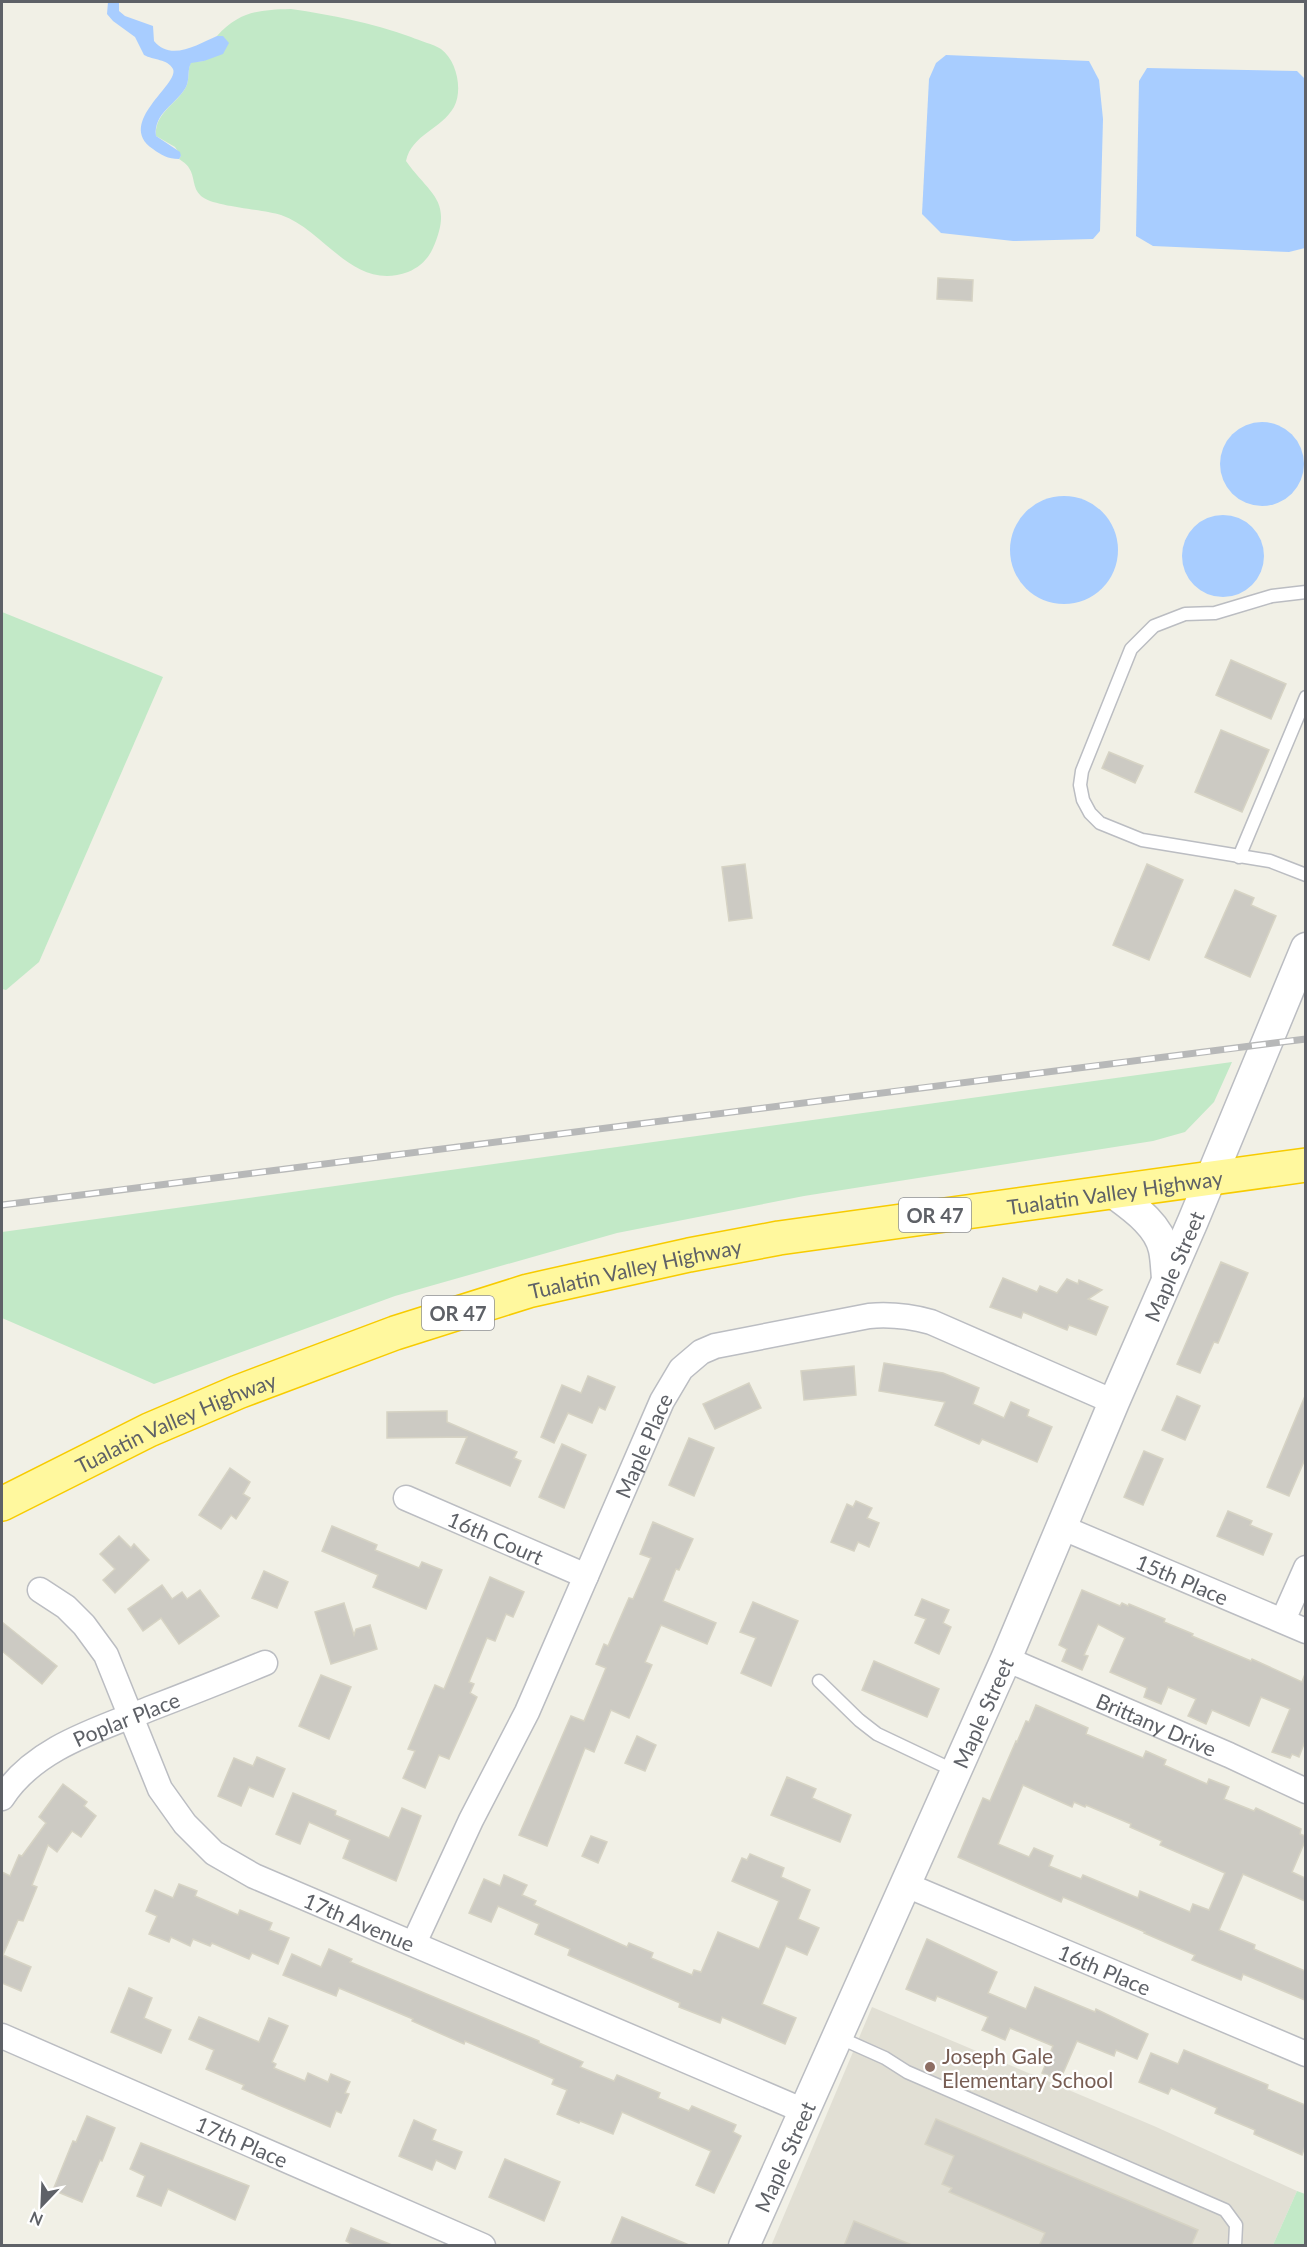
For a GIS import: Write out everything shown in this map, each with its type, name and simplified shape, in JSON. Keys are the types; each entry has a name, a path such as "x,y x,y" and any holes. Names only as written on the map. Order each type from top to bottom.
{"highway":[{"name":"Tualatin Valley Highway","path":"2,1504 149,1430 238,1392 395,1333 528,1291 689,1255 779,1238 1305,1165"}],"street":[{"name":"Maple Street","path":"744,2246 1006,1659 1305,948"},
{"path":"1111,1191 1144,1216 1159,1237 1164,1248 1167,1278"},
{"name":"Maple Place","path":"414,1943 471,1820 527,1712 667,1392 681,1369 701,1352 715,1346 869,1316 891,1314 910,1316 931,1322 1114,1402"},
{"name":"16th Court","path":"406,1498 586,1576"},
{"name":"15th Place","path":"1061,1527 1305,1631"},
{"path":"1283,1620 1305,1568"},
{"name":"17th Avenue","path":"40,1590 66,1608 96,1640 106,1655 160,1789 185,1824 214,1853 254,1876 804,2111"},
{"name":"Brittany Drive","path":"1006,1659 1229,1755 1305,1791"},
{"name":"Poplar Place","path":"2,1798 35,1762 69,1742 265,1663"},
{"name":"16th Place","path":"904,1884 1305,2054"},
{"name":"17th Place","path":"2,2036 483,2246"}],"lane":[{"path":"1305,592 1272,596 1215,613 1185,614 1154,626 1131,649 1082,771 1080,785 1083,800 1090,813 1100,823 1142,840 1270,861 1305,875"},
{"path":"1239,857 1305,697"},
{"path":"819,1681 859,1720 877,1734 955,1771"},
{"path":"837,2037 885,2058 907,2072 1226,2210 1236,2225 1235,2246"}],"shaded area":[{"name":"Joseph Gale Elementary School","path":"872,2007 1154,2126 1297,2191 1273,2245 771,2246"}],"green space":[{"path":"291,9 352,20 411,37 441,49 447,54 455,68 458,92 454,107 442,121 414,144 406,161 436,199 441,219 439,232 431,252 420,265 408,272 389,276 371,274 355,267 312,233 281,215 207,200 198,193 191,171 179,159 181,156 175,147 156,136 156,128 162,115 186,87 191,62 204,61 223,36 217,36 225,28 242,17 260,11"},
{"path":"2,612 163,677 39,962 6,990 2,989"},
{"path":"1232,1062 1214,1102 1185,1132 1153,1141 804,1196 617,1233 395,1296 154,1384 2,1318 2,1232"},
{"path":"1297,2191 1305,2194 1305,2245 1273,2245"}],"water":[{"path":"108,2 119,2 119,11 125,16 153,26 154,41 168,50 176,51 193,47 217,36 223,36 229,43 223,54 191,63 186,87 158,121 156,136 180,152 179,159 165,156 153,149 143,139 141,128 144,116 173,76 173,69 164,61 144,55 135,37 107,14"},
{"path":"946,55 1089,61 1099,80 1103,119 1100,231 1093,239 1013,241 941,233 922,214 929,79 936,63"},
{"path":"1147,68 1297,71 1305,79 1305,248 1289,252 1153,246 1136,236 1139,81"},
{"path":"1254,422 1270,422 1286,429 1297,440 1304,456 1301,480 1292,494 1270,506 1254,506 1238,499 1227,488 1220,472 1220,456 1227,440 1238,429"},
{"path":"1064,496 1085,500 1102,512 1114,529 1118,550 1114,571 1102,588 1085,600 1064,604 1043,600 1026,588 1014,571 1010,550 1014,529 1026,512 1043,500"},
{"path":"1215,515 1231,515 1246,522 1257,533 1264,548 1261,572 1252,585 1231,597 1215,597 1200,590 1189,579 1182,564 1182,548 1189,533 1200,522"}],"building":[{"path":"938,278 973,280 972,301 937,299"},
{"path":"1231,660 1286,684 1271,719 1216,695"},
{"path":"1221,730 1269,750 1242,812 1195,792"},
{"path":"1109,752 1143,766 1135,783 1102,768"},
{"path":"745,864 752,918 729,921 722,867"},
{"path":"1147,864 1183,880 1149,960 1113,945"},
{"path":"1235,890 1254,898 1251,905 1276,916 1250,977 1205,957"},
{"path":"1221,1262 1248,1273 1218,1343 1214,1342 1200,1373 1177,1364"},
{"path":"1003,1278 1037,1292 1040,1286 1057,1293 1067,1279 1078,1284 1079,1280 1102,1290 1088,1299 1108,1307 1096,1335 1069,1325 1067,1330 1023,1312 1021,1318 990,1307"},
{"path":"884,1363 943,1373 979,1388 973,1404 1004,1418 1011,1402 1029,1410 1027,1416 1052,1427 1037,1462 982,1439 979,1444 935,1425 945,1402 879,1391"},
{"path":"854,1366 856,1395 804,1400 801,1371"},
{"path":"588,1376 615,1387 605,1410 599,1407 592,1423 568,1413 554,1443 541,1437 562,1385 581,1393"},
{"path":"749,1383 761,1408 715,1429 703,1404"},
{"path":"1177,1396 1200,1406 1185,1440 1162,1430"},
{"path":"1305,1396 1305,1459 1289,1496 1267,1487"},
{"path":"447,1411 447,1422 517,1452 514,1458 521,1461 510,1486 456,1463 467,1437 387,1438 387,1412"},
{"path":"689,1438 714,1448 694,1496 669,1485"},
{"path":"562,1444 586,1455 564,1508 539,1497"},
{"path":"1144,1451 1163,1459 1143,1505 1124,1497"},
{"path":"230,1468 250,1482 243,1494 250,1498 236,1519 231,1515 221,1529 199,1515"},
{"path":"856,1501 872,1508 867,1518 879,1523 869,1547 858,1542 854,1551 831,1542 847,1504 853,1507"},
{"path":"1228,1511 1252,1521 1250,1525 1272,1534 1263,1555 1217,1536"},
{"path":"653,1522 693,1539 679,1570 676,1569 663,1601 716,1623 707,1644 661,1625 645,1662 652,1665 629,1718 611,1710 594,1752 585,1748 547,1846 519,1835 571,1716 584,1721 606,1668 596,1664 604,1644 608,1646 629,1598 633,1599 651,1558 640,1554"},
{"path":"332,1526 377,1545 375,1550 419,1568 422,1562 442,1570 426,1609 373,1587 378,1575 322,1551"},
{"path":"119,1536 131,1548 134,1544 149,1560 115,1593 103,1580 115,1569 100,1554"},
{"path":"264,1571 288,1582 277,1608 252,1598"},
{"path":"490,1577 524,1592 513,1617 506,1614 495,1641 487,1638 469,1682 474,1684 470,1693 477,1697 449,1759 439,1755 425,1788 403,1778 415,1751 408,1749 435,1685 444,1689"},
{"path":"162,1585 172,1599 182,1592 187,1599 200,1590 219,1616 179,1644 161,1618 143,1631 128,1609"},
{"path":"1082,1590 1120,1606 1122,1603 1128,1606 1129,1604 1165,1619 1164,1622 1193,1634 1192,1636 1251,1661 1252,1659 1302,1682 1305,1674 1305,1741 1299,1757 1292,1754 1290,1758 1272,1752 1290,1709 1261,1697 1249,1726 1212,1710 1206,1724 1188,1716 1196,1699 1168,1687 1161,1704 1144,1697 1147,1688 1110,1672 1125,1638 1098,1624 1084,1655 1088,1656 1082,1670 1062,1661 1067,1649 1059,1645"},
{"path":"922,1599 949,1610 943,1623 951,1627 939,1654 915,1643 926,1619 915,1615"},
{"path":"753,1602 798,1621 771,1686 741,1673 756,1638 740,1632"},
{"path":"344,1603 354,1635 356,1629 370,1625 377,1649 331,1664 315,1612"},
{"path":"2,1622 57,1666 42,1684 2,1651"},
{"path":"874,1661 939,1689 927,1717 862,1690"},
{"path":"321,1675 351,1687 329,1739 299,1726"},
{"path":"1036,1705 1088,1728 1086,1734 1143,1758 1146,1751 1166,1760 1164,1765 1207,1784 1209,1779 1229,1787 1224,1799 1254,1811 1256,1808 1301,1829 1300,1834 1305,1836 1305,1841 1292,1872 1305,1878 1305,1901 1243,1874 1219,1930 1255,1945 1254,1949 1305,1971 1305,2000 1243,1974 1241,1980 1192,1960 1195,1955 1145,1932 1063,1897 1061,1902 958,1857 983,1798 990,1801 1016,1741 1026,1721 1029,1722","holes":["1023,1785 1072,1807 1074,1802 1085,1807 1086,1805 1131,1824 1130,1827 1162,1841 1160,1845 1225,1873 1209,1910 1193,1904 1190,1912 1140,1891 1138,1898 1083,1875 1081,1879 1049,1866 1053,1856 1034,1848 1029,1857 998,1844"]},
{"path":"637,1736 656,1745 645,1771 625,1763"},
{"path":"257,1757 285,1769 273,1797 249,1787 241,1806 218,1796 234,1758 253,1766"},
{"path":"787,1777 816,1789 812,1798 851,1815 840,1842 771,1815"},
{"path":"63,1784 87,1802 84,1806 96,1816 81,1837 72,1831 57,1852 48,1845 32,1885 37,1887 23,1921 18,1920 3,1955 31,1967 21,1991 2,1983 2,1872 10,1876 19,1855 22,1856 46,1823 39,1817"},
{"path":"293,1793 336,1811 335,1815 389,1838 402,1808 421,1816 396,1881 343,1858 350,1840 309,1822 300,1844 276,1834"},
{"path":"591,1836 607,1842 598,1863 582,1856"},
{"path":"750,1854 784,1868 781,1877 810,1890 798,1919 819,1928 807,1955 786,1946 762,2004 796,2018 785,2044 722,2017 720,2023 679,2007 680,2003 568,1955 570,1949 535,1934 539,1924 498,1906 491,1922 469,1913 484,1879 500,1886 504,1875 527,1885 522,1895 536,1901 534,1905 627,1947 629,1943 653,1953 651,1958 692,1975 694,1970 701,1972 718,1932 759,1949 779,1901 732,1881 742,1858 747,1860"},
{"path":"179,1884 197,1891 195,1896 238,1915 240,1910 272,1923 269,1930 289,1938 278,1964 252,1953 249,1959 212,1943 210,1946 193,1939 190,1946 171,1937 169,1942 149,1934 157,1916 146,1911 155,1890 173,1898"},
{"path":"927,1939 997,1972 988,1993 1026,2009 1035,1987 1095,2012 1096,2009 1148,2034 1137,2059 1116,2050 1114,2056 1077,2041 1060,2080 1042,2073 1053,2046 1010,2028 1005,2040 982,2030 988,2017 937,1996 935,2001 906,1989"},
{"path":"329,1949 352,1959 350,1962 539,2041 539,2043 583,2062 580,2067 614,2081 617,2075 660,2093 658,2098 689,2111 692,2106 736,2125 733,2132 741,2136 714,2193 696,2185 711,2151 622,2112 613,2134 557,2114 567,2090 552,2084 554,2079 465,2041 464,2044 412,2021 413,2019 339,1988 336,1996 283,1975 292,1954 321,1967"},
{"path":"129,1988 152,1998 144,2018 171,2030 161,2053 111,2032"},
{"path":"199,2017 259,2042 269,2018 288,2026 272,2062 276,2064 274,2068 305,2081 308,2073 328,2082 331,2074 350,2082 345,2093 349,2094 341,2113 336,2111 330,2127 242,2089 244,2085 206,2069 214,2050 189,2039"},
{"path":"1184,2050 1268,2085 1267,2089 1305,2105 1305,2146 1302,2155 1254,2134 1255,2130 1215,2113 1217,2108 1171,2088 1168,2094 1139,2082 1151,2053 1178,2064"},
{"path":"87,2116 115,2128 82,2202 53,2190 73,2141 76,2142"},
{"path":"936,2119 1198,2230 1191,2246 1039,2246 1045,2233 949,2192 952,2188 942,2184 954,2156 925,2144"},
{"path":"414,2120 436,2130 432,2140 462,2152 455,2169 436,2160 432,2170 399,2156"},
{"path":"141,2143 249,2186 235,2220 168,2189 161,2206 137,2196 145,2176 130,2169"},
{"path":"505,2159 560,2182 544,2221 489,2197"},
{"path":"622,2217 689,2245 689,2246 610,2246"},
{"path":"854,2221 912,2245 912,2246 844,2246"},
{"path":"351,2228 392,2246 355,2246 346,2241"}],"railway":[{"path":"2,1205 1306,1039"}],"place":[{"name":"Joseph Gale Elementary School","path":"930,2067"}]}
